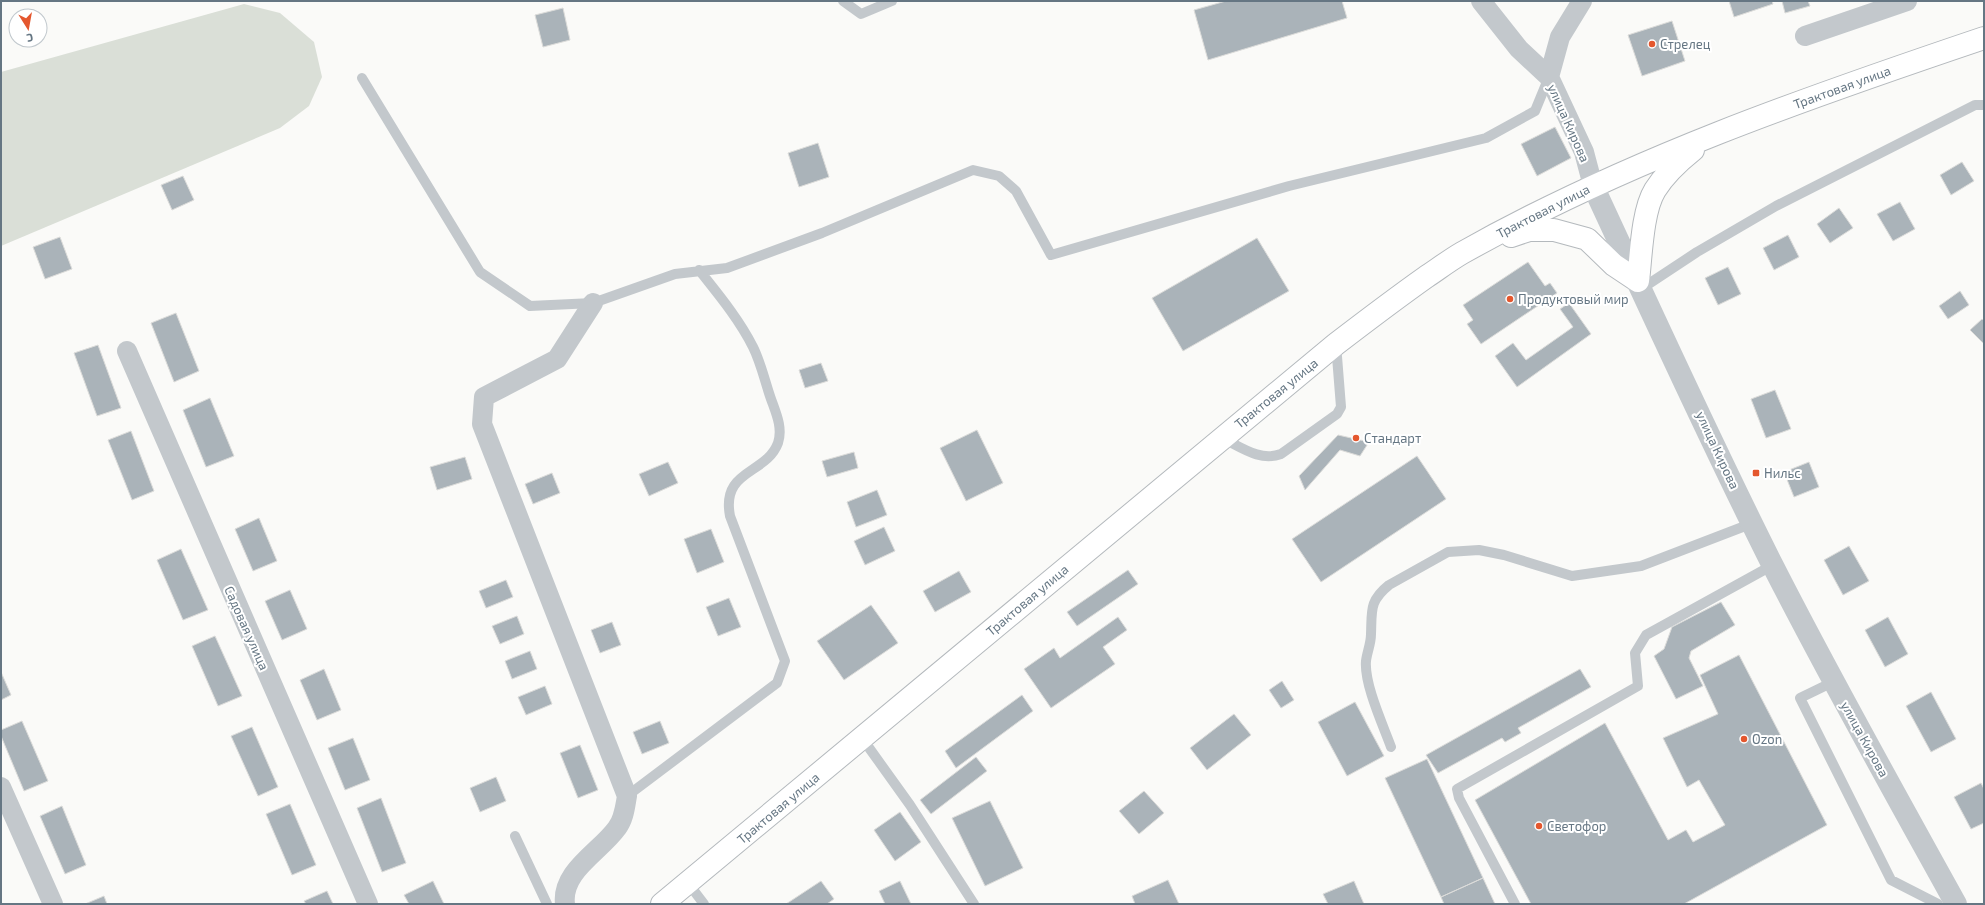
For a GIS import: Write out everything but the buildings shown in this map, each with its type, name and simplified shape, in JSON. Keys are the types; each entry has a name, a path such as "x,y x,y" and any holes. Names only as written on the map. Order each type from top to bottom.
{"highway":[{"name":"Трактовая улица","path":"662,904 1336,344 1389,303 1461,254 1593,186 1710,136 1838,88 1984,38"},
{"path":"1640,285 1646,219 1654,192 1673,166 1710,136"},
{"path":"1461,254 1528,230 1554,230 1587,239 1614,265 1640,285"}],"street":[{"name":"улица Кирова","path":"1482,1 1519,49 1549,77 1584,152 1593,186 1773,565 1833,682 1956,904"},
{"path":"1549,77 1560,37 1582,1"},
{"path":"1805,36 1907,1"},
{"path":"565,904 564,894 575,872 606,842 618,827 622,818 627,796 482,424 484,397 557,359 593,303"},
{"name":"Садовая улица","path":"127,351 368,904"},
{"path":"1,787 53,904"}],"lane":[{"path":"843,1 861,14 892,1"},
{"path":"362,78 480,272 530,306 593,303 675,274 699,270 727,268 822,233 973,170 999,176 1016,191 1051,255 1289,186 1486,138 1535,111 1549,77"},
{"path":"1640,285 1776,206 1975,105 1984,105"},
{"path":"627,796 777,683 785,661 730,516 727,503 729,492 736,483 769,455 778,444 780,432 778,419 754,347 728,308 699,270"},
{"path":"1222,438 1254,454 1273,457 1281,454 1337,414 1341,407 1336,344"},
{"path":"1391,747 1369,684 1366,662 1370,646 1373,603 1381,592 1389,585 1448,552 1478,550 1504,555 1572,576 1641,566 1753,523"},
{"path":"1515,904 1459,798 1457,789 1638,686 1635,653 1646,635 1773,565"},
{"path":"1833,682 1800,698 1891,880 1938,904"},
{"path":"862,738 910,805 974,904"},
{"path":"515,836 547,904"},
{"path":"688,883 704,904"}],"shaded area":[{"path":"244,4 280,13 314,42 322,77 309,106 280,128 1,246 1,72"}],"place":[{"name":"Стрелец","path":"1652,44"},
{"name":"Продуктовый мир","path":"1510,299"},
{"name":"Стандарт","path":"1356,438"},
{"name":"Нильс","path":"1756,473"},
{"name":"Ozon","path":"1744,739"},
{"name":"Светофор","path":"1539,826"}]}
